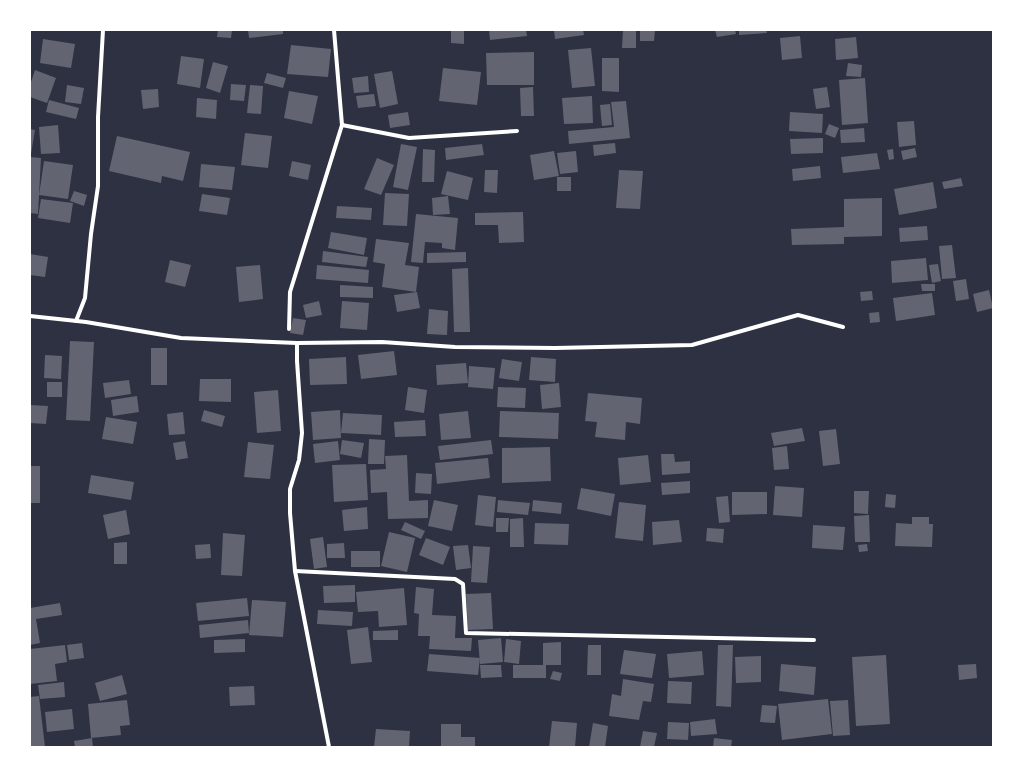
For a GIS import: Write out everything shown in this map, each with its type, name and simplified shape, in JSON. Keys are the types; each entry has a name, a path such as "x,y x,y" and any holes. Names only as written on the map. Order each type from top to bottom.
{"street":[{"path":"76,321 85,298 91,234 98,186 98,117 104,30"},
{"path":"289,329 290,292 342,125 334,30"},
{"path":"342,125 409,138 517,131"},
{"path":"30,316 76,321 181,338 297,343 382,342 455,347 548,348 692,345 798,315 843,327"},
{"path":"297,343 302,433 299,460 290,489 290,513 295,570 329,747"},
{"path":"295,570 455,579 463,584 466,633 814,640"}],"building":[{"path":"218,30 232,30 231,38 217,37"},
{"path":"248,30 283,30 283,34 249,38"},
{"path":"451,30 464,30 464,44 451,43"},
{"path":"489,30 526,30 527,36 490,40"},
{"path":"554,30 583,30 584,35 555,39"},
{"path":"623,30 636,30 636,48 622,48"},
{"path":"640,30 655,30 654,41 640,41"},
{"path":"715,30 735,30 736,34 717,37"},
{"path":"739,30 766,30 767,33 739,35"},
{"path":"800,36 802,58 782,60 780,38"},
{"path":"856,37 858,58 836,60 835,39"},
{"path":"43,39 75,44 71,68 40,63"},
{"path":"291,45 331,49 328,77 287,74"},
{"path":"591,48 595,86 572,88 568,50"},
{"path":"534,52 534,85 487,85 486,53"},
{"path":"181,56 204,59 200,88 177,84"},
{"path":"602,58 619,58 619,92 602,91"},
{"path":"213,62 228,66 220,93 206,88"},
{"path":"848,63 862,65 861,77 846,76"},
{"path":"443,68 481,72 477,105 439,101"},
{"path":"35,70 56,78 47,103 30,97 30,85"},
{"path":"392,71 398,104 380,108 374,74"},
{"path":"267,73 286,78 283,88 264,83"},
{"path":"368,76 369,92 354,93 352,78"},
{"path":"865,78 868,123 842,125 839,80"},
{"path":"231,84 246,85 244,101 230,100"},
{"path":"67,85 84,88 81,104 65,102"},
{"path":"250,85 263,86 261,114 247,113"},
{"path":"533,87 534,116 521,116 520,88"},
{"path":"827,87 830,107 816,109 813,89"},
{"path":"158,89 159,107 143,109 141,90"},
{"path":"289,91 318,96 312,124 284,118"},
{"path":"374,94 376,106 358,108 356,96"},
{"path":"592,96 593,123 564,124 562,98"},
{"path":"197,98 217,100 216,119 196,117"},
{"path":"49,100 79,108 76,119 46,112"},
{"path":"626,101 630,138 569,144 568,131 614,127 611,102"},
{"path":"610,104 612,125 602,126 600,105"},
{"path":"408,112 410,125 390,128 388,115"},
{"path":"790,112 823,114 822,133 789,131"},
{"path":"914,121 916,145 899,147 897,122"},
{"path":"829,124 839,128 835,138 825,134"},
{"path":"58,125 60,153 41,154 39,127"},
{"path":"864,128 865,142 841,143 840,130"},
{"path":"30,129 35,130 31,154 30,154"},
{"path":"245,133 272,136 268,168 241,165"},
{"path":"117,136 190,152 183,181 162,176 161,183 109,171"},
{"path":"823,138 823,153 791,154 790,139"},
{"path":"615,143 616,153 594,156 593,145"},
{"path":"401,144 417,147 408,190 393,187"},
{"path":"482,144 484,155 446,160 445,148"},
{"path":"915,148 917,157 903,160 901,151"},
{"path":"423,149 435,150 434,182 422,182"},
{"path":"893,149 894,159 889,160 887,150"},
{"path":"554,151 559,176 534,180 530,155"},
{"path":"576,151 578,172 560,174 557,153"},
{"path":"877,153 880,169 843,173 841,157"},
{"path":"30,157 41,158 38,214 30,213"},
{"path":"377,158 394,165 381,195 364,189"},
{"path":"44,161 73,165 68,199 39,195"},
{"path":"292,161 311,165 308,180 289,176"},
{"path":"201,164 235,167 232,190 199,187"},
{"path":"820,166 821,178 793,181 792,169"},
{"path":"485,170 498,170 497,193 484,192"},
{"path":"619,170 643,171 640,209 616,208"},
{"path":"447,171 473,178 468,200 441,194"},
{"path":"557,177 571,177 571,191 557,191"},
{"path":"961,178 963,186 944,189 942,182"},
{"path":"933,182 937,208 899,215 894,189"},
{"path":"74,191 87,195 84,206 70,201"},
{"path":"385,193 409,194 407,226 383,225"},
{"path":"202,194 230,198 227,215 199,211"},
{"path":"448,196 450,214 433,215 432,198"},
{"path":"882,198 882,236 844,237 844,244 792,245 791,229 844,227 844,199"},
{"path":"41,199 73,203 70,223 38,218"},
{"path":"337,206 372,208 371,220 336,218"},
{"path":"523,212 524,242 499,243 498,225 475,225 475,213"},
{"path":"416,214 458,218 455,250 442,248 442,243 425,242 423,263 411,262"},
{"path":"927,226 928,240 900,242 899,228"},
{"path":"331,232 367,238 364,255 328,248"},
{"path":"376,239 409,243 405,265 419,267 416,292 382,287 385,264 373,262"},
{"path":"952,245 956,278 942,279 939,246"},
{"path":"323,251 368,257 366,267 322,262"},
{"path":"466,252 466,262 427,263 427,253"},
{"path":"30,254 48,257 45,277 30,275"},
{"path":"926,258 928,280 892,283 891,261"},
{"path":"170,260 191,265 185,287 165,282"},
{"path":"938,264 941,281 932,283 929,265"},
{"path":"260,265 263,299 239,302 236,267"},
{"path":"317,265 369,270 368,283 316,279"},
{"path":"468,268 470,332 454,332 452,269"},
{"path":"966,279 969,299 956,301 953,281"},
{"path":"921,284 935,284 935,291 922,291"},
{"path":"340,285 373,287 373,298 340,297"},
{"path":"989,290 993,308 977,312 973,294"},
{"path":"872,291 873,300 861,301 860,292"},
{"path":"417,292 420,308 397,312 394,295"},
{"path":"932,293 935,315 896,321 893,298"},
{"path":"319,301 322,315 306,318 303,305"},
{"path":"342,301 369,303 367,330 340,328"},
{"path":"429,309 448,311 447,335 427,334"},
{"path":"879,312 880,322 870,323 869,313"},
{"path":"293,318 306,320 303,335 290,333"},
{"path":"70,341 94,342 90,421 66,420"},
{"path":"151,348 167,348 167,385 151,385"},
{"path":"394,351 397,375 361,379 358,355"},
{"path":"45,355 62,356 61,379 44,378"},
{"path":"346,357 347,384 310,385 309,359"},
{"path":"531,357 556,359 555,382 529,380"},
{"path":"502,359 522,362 519,381 499,378"},
{"path":"466,363 468,383 437,385 436,365"},
{"path":"469,366 495,368 493,389 468,387"},
{"path":"200,379 231,379 231,402 199,401"},
{"path":"129,380 131,394 105,398 103,383"},
{"path":"47,382 62,382 62,397 47,397"},
{"path":"559,383 561,407 542,409 540,385"},
{"path":"408,387 427,390 424,413 405,410"},
{"path":"498,387 526,388 525,408 497,407"},
{"path":"278,390 281,431 257,433 254,392"},
{"path":"588,393 642,398 640,424 626,422 625,440 595,437 597,422 585,421"},
{"path":"137,396 139,412 113,416 111,400"},
{"path":"30,405 48,406 46,424 30,423"},
{"path":"204,410 225,416 222,427 201,421"},
{"path":"340,410 341,438 313,440 311,412"},
{"path":"468,411 471,438 441,440 439,414"},
{"path":"500,411 559,413 558,439 499,437"},
{"path":"183,412 185,434 169,435 167,414"},
{"path":"343,413 382,415 381,435 341,433"},
{"path":"106,417 137,422 133,444 102,439"},
{"path":"425,420 426,436 395,437 394,422"},
{"path":"802,428 805,441 774,446 771,433"},
{"path":"836,429 840,464 823,466 819,431"},
{"path":"369,439 385,440 384,464 368,464"},
{"path":"342,440 364,443 361,458 340,454"},
{"path":"491,440 493,454 440,460 438,446"},
{"path":"185,441 188,458 176,460 173,443"},
{"path":"338,441 340,460 315,463 313,444"},
{"path":"248,442 274,445 270,479 244,477"},
{"path":"787,446 789,469 774,470 772,448"},
{"path":"550,447 551,481 502,483 502,448"},
{"path":"661,454 674,454 675,462 690,461 690,473 662,475"},
{"path":"407,455 409,501 428,500 428,518 388,519 387,492 371,493 370,470 386,469 385,456"},
{"path":"648,455 651,482 620,485 618,458"},
{"path":"488,458 490,478 437,484 435,463"},
{"path":"366,464 368,500 334,502 332,465"},
{"path":"30,466 40,466 40,503 30,503"},
{"path":"416,473 432,474 431,494 415,493"},
{"path":"91,475 134,482 131,500 88,493"},
{"path":"690,481 690,493 662,495 661,483"},
{"path":"775,486 804,488 802,517 773,515"},
{"path":"581,488 615,494 611,516 577,509"},
{"path":"854,491 869,491 868,514 854,513"},
{"path":"732,492 767,492 767,514 732,515"},
{"path":"886,494 896,495 895,508 885,507"},
{"path":"478,495 496,497 493,527 475,525"},
{"path":"728,496 730,522 719,523 716,497"},
{"path":"434,500 458,505 452,531 428,526"},
{"path":"498,500 530,503 528,515 497,512"},
{"path":"533,500 562,503 561,514 532,511"},
{"path":"619,502 646,505 643,541 615,538"},
{"path":"367,507 368,529 344,531 342,510"},
{"path":"126,510 130,534 108,539 103,515"},
{"path":"869,515 870,542 855,542 854,516"},
{"path":"912,517 929,517 929,524 933,524 932,547 895,546 896,523 912,524"},
{"path":"496,518 509,518 508,532 496,532"},
{"path":"523,518 524,547 510,547 510,519"},
{"path":"679,520 682,542 653,545 652,522"},
{"path":"405,522 425,531 421,539 401,530"},
{"path":"535,523 569,524 568,545 534,544"},
{"path":"813,525 845,527 843,550 812,548"},
{"path":"707,528 724,529 723,543 706,541"},
{"path":"389,532 415,538 407,572 381,566"},
{"path":"223,533 245,535 242,576 221,575"},
{"path":"323,537 327,567 314,569 310,539"},
{"path":"426,538 450,547 443,565 419,555"},
{"path":"127,542 127,564 114,564 114,543"},
{"path":"344,543 345,558 327,558 327,544"},
{"path":"210,544 211,558 196,559 195,545"},
{"path":"867,544 868,551 859,552 858,545"},
{"path":"468,545 471,568 456,570 453,546"},
{"path":"473,546 490,547 487,583 471,582"},
{"path":"351,551 380,551 380,567 351,567"},
{"path":"355,585 355,602 324,603 323,586"},
{"path":"416,587 434,589 432,615 456,616 455,638 472,638 471,651 429,649 430,636 418,636 419,614 414,613"},
{"path":"404,588 407,625 379,627 378,611 358,612 356,592"},
{"path":"491,593 493,629 468,630 466,594"},
{"path":"247,598 249,616 198,621 196,603"},
{"path":"252,600 286,602 283,637 249,635"},
{"path":"60,603 62,615 36,619 40,643 30,645 30,608"},
{"path":"318,610 353,612 352,626 317,624"},
{"path":"248,620 249,633 200,638 199,625"},
{"path":"368,627 372,662 351,664 347,630"},
{"path":"398,630 398,640 373,640 373,631"},
{"path":"501,638 503,662 480,664 478,640"},
{"path":"245,639 245,652 214,653 214,640"},
{"path":"506,639 521,641 519,664 504,662"},
{"path":"561,642 561,665 543,665 543,643"},
{"path":"82,643 84,658 69,660 67,645"},
{"path":"65,645 67,662 55,664 57,681 30,684 30,649"},
{"path":"588,645 601,645 601,675 587,675"},
{"path":"718,645 733,645 731,707 716,706"},
{"path":"624,650 656,654 652,678 620,674"},
{"path":"702,651 704,675 669,678 667,654"},
{"path":"429,654 480,658 478,675 427,671"},
{"path":"886,655 890,724 856,726 852,657"},
{"path":"761,656 761,682 736,683 735,657"},
{"path":"781,664 816,667 814,695 779,691"},
{"path":"976,664 977,678 959,680 958,665"},
{"path":"480,665 501,665 502,677 481,678"},
{"path":"513,665 546,665 546,678 513,678"},
{"path":"553,671 562,673 560,681 550,679"},
{"path":"122,675 127,694 100,701 95,683"},
{"path":"623,679 654,684 651,702 643,701 639,720 609,716 612,694 621,696"},
{"path":"668,681 692,682 691,704 667,703"},
{"path":"64,682 65,697 40,699 38,685"},
{"path":"254,686 255,705 230,706 229,687"},
{"path":"39,696 45,747 30,747 30,697"},
{"path":"828,699 832,734 782,740 778,704"},
{"path":"127,700 130,725 120,726 121,735 91,738 88,704"},
{"path":"848,700 850,735 833,736 830,701"},
{"path":"762,705 777,706 775,723 760,722"},
{"path":"72,709 74,729 47,732 45,712"},
{"path":"715,719 717,734 691,736 690,722"},
{"path":"552,721 577,723 575,747 549,747"},
{"path":"668,722 689,723 688,740 667,739"},
{"path":"593,723 608,726 605,747 589,747"},
{"path":"441,724 461,724 461,737 475,737 475,747 441,747"},
{"path":"376,729 410,731 409,747 374,747"},
{"path":"643,731 657,733 654,747 640,747"},
{"path":"92,738 93,747 75,747 74,741"},
{"path":"714,738 732,740 731,747 713,747"}]}
